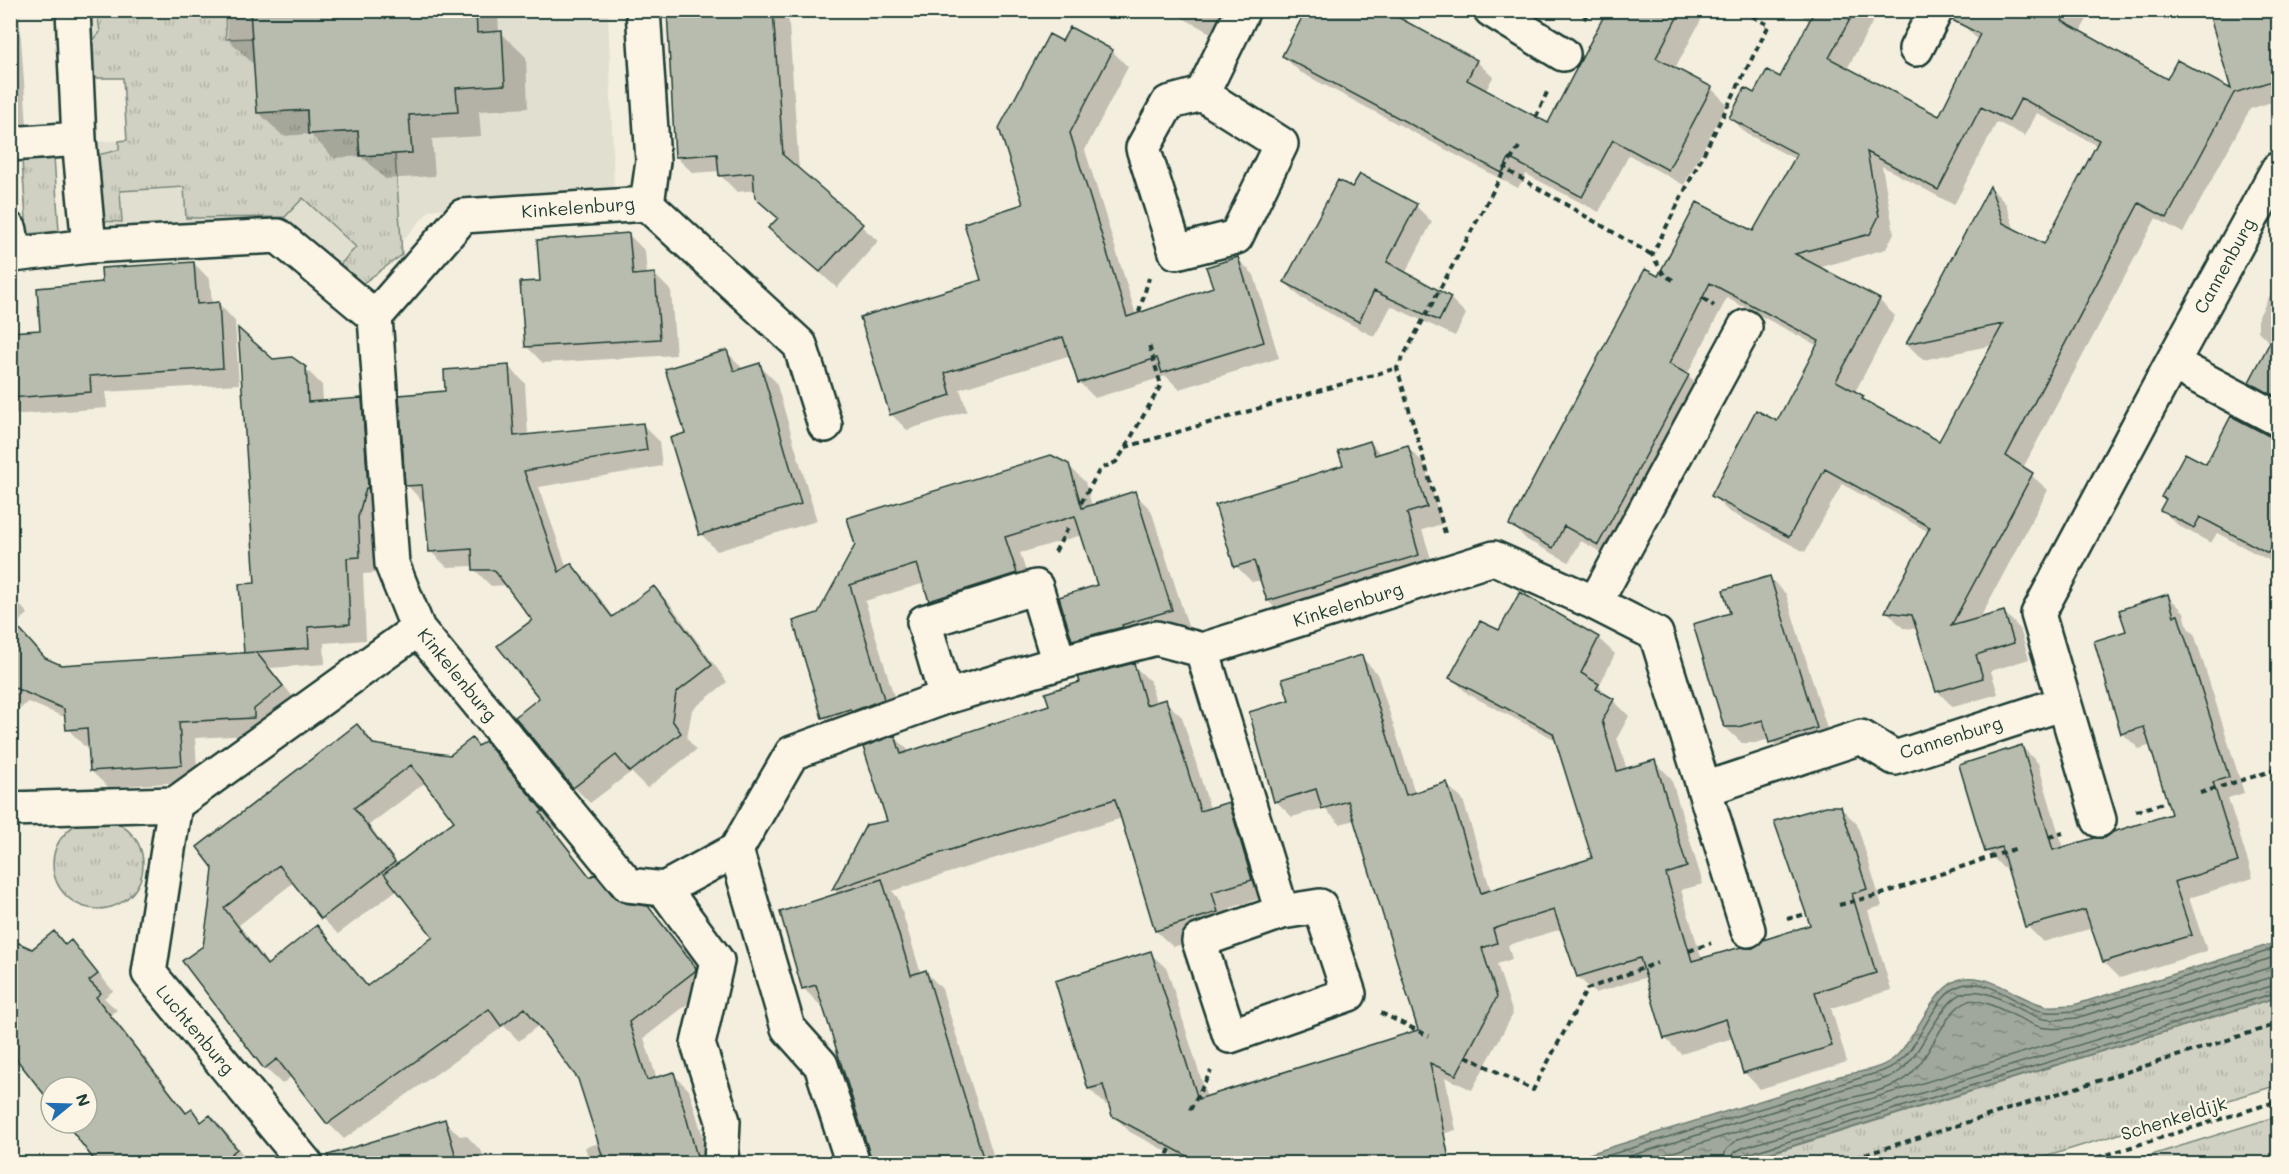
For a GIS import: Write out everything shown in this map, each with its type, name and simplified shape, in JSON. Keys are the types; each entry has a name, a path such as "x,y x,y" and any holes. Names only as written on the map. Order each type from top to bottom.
{"street":[{"path":"73,10 79,139 89,246"},
{"name":"Kinkelenburg","path":"644,10 653,161 647,204"},
{"path":"1202,94 1281,144 1236,237 1176,252 1143,148 1168,103 1202,94 1243,10"},
{"path":"1491,10 1563,54"},
{"path":"1916,49 1936,10"},
{"path":"10,144 79,139"},
{"name":"Cannenburg","path":"2099,820 2038,614 2278,169"},
{"name":"Kinkelenburg","path":"664,889 628,885 418,629 392,564 375,317 463,216 647,204 800,345 825,425"},
{"path":"10,230 13,255 89,246 278,236 375,317"},
{"path":"1745,327 1595,603 1656,634 1748,930"},
{"path":"2172,363 2278,419"},
{"name":"Kinkelenburg","path":"1202,650 1494,558 1595,603"},
{"path":"946,697 924,622 1036,587 1059,663"},
{"path":"10,809 175,804 418,629"},
{"path":"721,1164 723,1121 698,1044 717,961 664,889 735,850 792,753 946,697 1059,663 1156,638 1202,650 1282,912"},
{"name":"Cannenburg","path":"1705,789 1860,737 1895,758 2064,703"},
{"name":"Luchtenburg","path":"175,804 149,973 306,1164"},
{"path":"735,850 788,1028 821,1065 853,1164"},
{"path":"1320,906 1349,994 1230,1036 1199,941 1282,912 1320,906"}],"path":[{"path":"1652,255 1769,25 1740,10"},
{"path":"1456,570 1397,368 1519,147"},
{"path":"1505,169 1652,255 1664,275 1673,280"},
{"path":"1081,503 1100,469 1116,462 1161,385 1149,345"},
{"path":"1126,447 1397,368"},
{"path":"2200,793 2278,769"},
{"path":"1839,905 1882,894 2017,848"},
{"path":"1466,1056 1533,1090 1587,989 1657,963"},
{"path":"1349,994 1385,1015 1429,1036"},
{"path":"1835,1164 2278,1024"},
{"path":"1191,1110 1230,1036"},
{"name":"Schenkeldijk","path":"2077,1164 2278,1101"},
{"path":"1163,1164 1171,1147"}],"shaded area":[{"path":"84,11 608,11 614,189 430,210 354,294 278,222 92,233","holes":["122,78 126,140 97,142 93,80"]}],"green space":[{"path":"97,11 225,11 226,39 253,38 307,110 308,134 358,131 360,156 395,154 402,255 359,286 338,267 356,247 303,198 285,217 186,218 184,187 120,191 122,222 98,221 93,156 119,150 119,141 127,140 123,78 91,78 88,47 100,32"},
{"path":"54,157 59,231 27,234 22,160"},
{"path":"98,819 115,822 130,832 140,847 143,864 140,881 130,896 115,906 98,909 81,906 66,896 56,881 53,864 56,847 66,832 81,822"},
{"path":"2278,997 2278,1085 2025,1163 1736,1164"},
{"path":"2278,1116 2278,1163 2126,1163"}],"water":[{"path":"2278,942 2278,997 1736,1163 1560,1163 1840,1076 1881,1066 1893,1059 1910,1039 1944,989 1965,978 1987,980 2026,999 2047,1006 2074,1005"}],"building":[{"path":"250,10 476,10 477,33 502,31 505,85 456,88 458,112 409,115 412,153 360,156 358,131 308,134 307,110 257,113"},
{"path":"667,10 773,10 783,155 863,224 820,272 768,228 778,218 755,198 753,173 719,176 717,154 675,157"},
{"path":"1306,10 1385,10 1477,60 1467,80 1548,123 1607,10 1681,10 1656,58 1712,87 1668,170 1613,140 1582,197 1509,158 1502,173 1282,56"},
{"path":"1815,10 1855,10 1829,58 1939,116 1980,34 1952,20 1954,10 2068,10 2062,21 2167,79 2177,60 2231,89 2208,10 2278,10 2278,79 2234,93 2167,218 2139,203 2006,456 2033,473 1951,626 2004,611 2014,643 1976,655 1983,678 1936,692 1912,615 1885,612 1930,527 1825,469 1789,537 1711,496 1756,410 1777,421 1819,341 1710,283 1669,364 1689,375 1598,545 1564,526 1553,548 1509,525 1645,269 1658,276 1697,202 1753,231 1797,154 1729,118 1745,88 1754,93 1767,70 1780,77","holes":["2021,98 2099,140 2044,244 2003,223 1990,186 1906,344 2003,324 1939,441 1862,399 1864,396 1836,381 1880,299 1795,254 1870,234 1879,216 1867,152 1938,190 1981,107 2009,121"]},
{"path":"1070,27 1113,50 1070,133 1127,317 1213,287 1206,267 1238,257 1264,342 1162,373 1157,358 1078,383 1063,337 945,373 951,395 890,415 860,317 981,280 964,223 1023,204 999,128 1049,34 1062,41"},
{"path":"1360,174 1417,204 1387,262 1451,297 1439,321 1374,291 1359,322 1284,282 1338,180 1352,187"},
{"path":"629,233 633,275 655,273 660,339 525,347 520,282 540,281 537,240"},
{"path":"194,262 197,304 219,302 223,368 90,376 91,392 10,398 10,332 40,330 37,288 102,282 101,268"},
{"path":"2278,327 2278,398 2249,382"},
{"path":"238,328 273,359 292,357 306,367 308,402 362,398 368,488 366,488 358,517 360,557 347,558 350,624 308,627 309,648 244,653 239,584 255,583"},
{"path":"727,350 734,371 760,363 801,504 699,535 670,438 685,433 665,369"},
{"path":"509,365 514,436 643,423 647,450 524,471 559,572 571,563 612,617 654,586 712,665 676,693 672,720 681,733 630,772 616,755 573,788 515,717 539,698 497,646 532,620 494,570 473,570 472,549 429,552 422,485 405,486 399,395 445,391 444,370"},
{"path":"2231,416 2269,436 2278,438 2278,534 2268,553 2200,517 2194,528 2160,510 2166,499 2161,497 2185,453 2206,464"},
{"path":"1370,441 1375,455 1408,445 1427,507 1407,513 1419,555 1267,601 1254,561 1234,567 1215,505 1343,465 1338,451"},
{"path":"1051,455 1069,464 1082,508 1135,491 1172,610 1122,625 1123,627 1072,640 1059,597 1097,585 1075,516 1005,537 1017,573 929,601 917,564 850,585 884,699 851,712 850,709 822,718 793,621 818,613 855,545 847,518"},
{"path":"1770,576 1817,728 1769,743 1763,720 1738,727 1724,727 1693,624 1730,613 1723,590"},
{"path":"1520,592 1599,637 1581,673 1599,684 1596,689 1614,699 1602,721 1617,771 1655,760 1687,867 1666,874 1692,961 1741,947 1753,948 1763,940 1810,925 1774,821 1826,806 1841,806 1867,889 1852,894 1876,973 1815,992 1832,1046 1743,1073 1726,1019 1664,1039 1640,958 1577,977 1554,910 1493,929 1497,943 1482,948 1497,997 1456,1075 1430,1063 1450,1164 1202,1164 1112,1116 1103,1085 1088,1089 1055,981 1151,951 1198,1099 1418,1030 1348,801 1322,809 1316,789 1274,802 1249,712 1289,700 1282,679 1362,655 1406,795 1447,782 1481,893 1592,858 1553,733 1449,678 1480,621 1499,630"},
{"path":"2168,594 2174,616 2178,615 2229,777 2213,782 2238,862 2174,882 2192,935 2103,962 2085,910 2025,927 2001,847 1985,852 1959,765 2022,745 2053,850 2094,838 2105,838 2113,832 2171,814 2144,727 2121,734 2094,641 2126,631 2119,610"},
{"path":"10,619 45,658 61,665 256,652 283,686 254,709 254,718 179,722 182,765 90,771 87,728 66,730 64,709 10,686"},
{"path":"1134,663 1146,705 1166,699 1200,811 1229,802 1252,880 1212,892 1218,912 1155,931 1115,799 934,855 832,890 866,825 887,821 863,747 895,735 901,754 1049,705 1045,693 1080,682 1078,677"},
{"path":"357,724 373,744 450,755 472,738 478,746 485,741 543,811 540,813 590,877 595,874 614,897 625,903 648,906 696,968 629,1022 647,1080 674,1072 699,1164 605,1164 578,1079 525,1008 501,1026 489,1009 327,1124 277,1059 264,1069 182,961 203,946 209,907 213,868 197,847","holes":["411,765 454,821 384,874 433,937 367,986 317,925 267,965 224,908 279,865 321,919 395,862 354,808"]},
{"path":"882,879 911,975 926,970 985,1164 873,1164 816,985 802,989 780,912"},
{"path":"54,931 65,945 71,940 98,974 89,981 101,993 96,997 186,1113 192,1109 201,1122 210,1115 237,1149 219,1164 97,1164 75,1135 99,1135 99,1075 39,1075 39,1088 10,1051 10,939 32,949"},
{"path":"445,1119 458,1164 329,1164 328,1155"}]}
